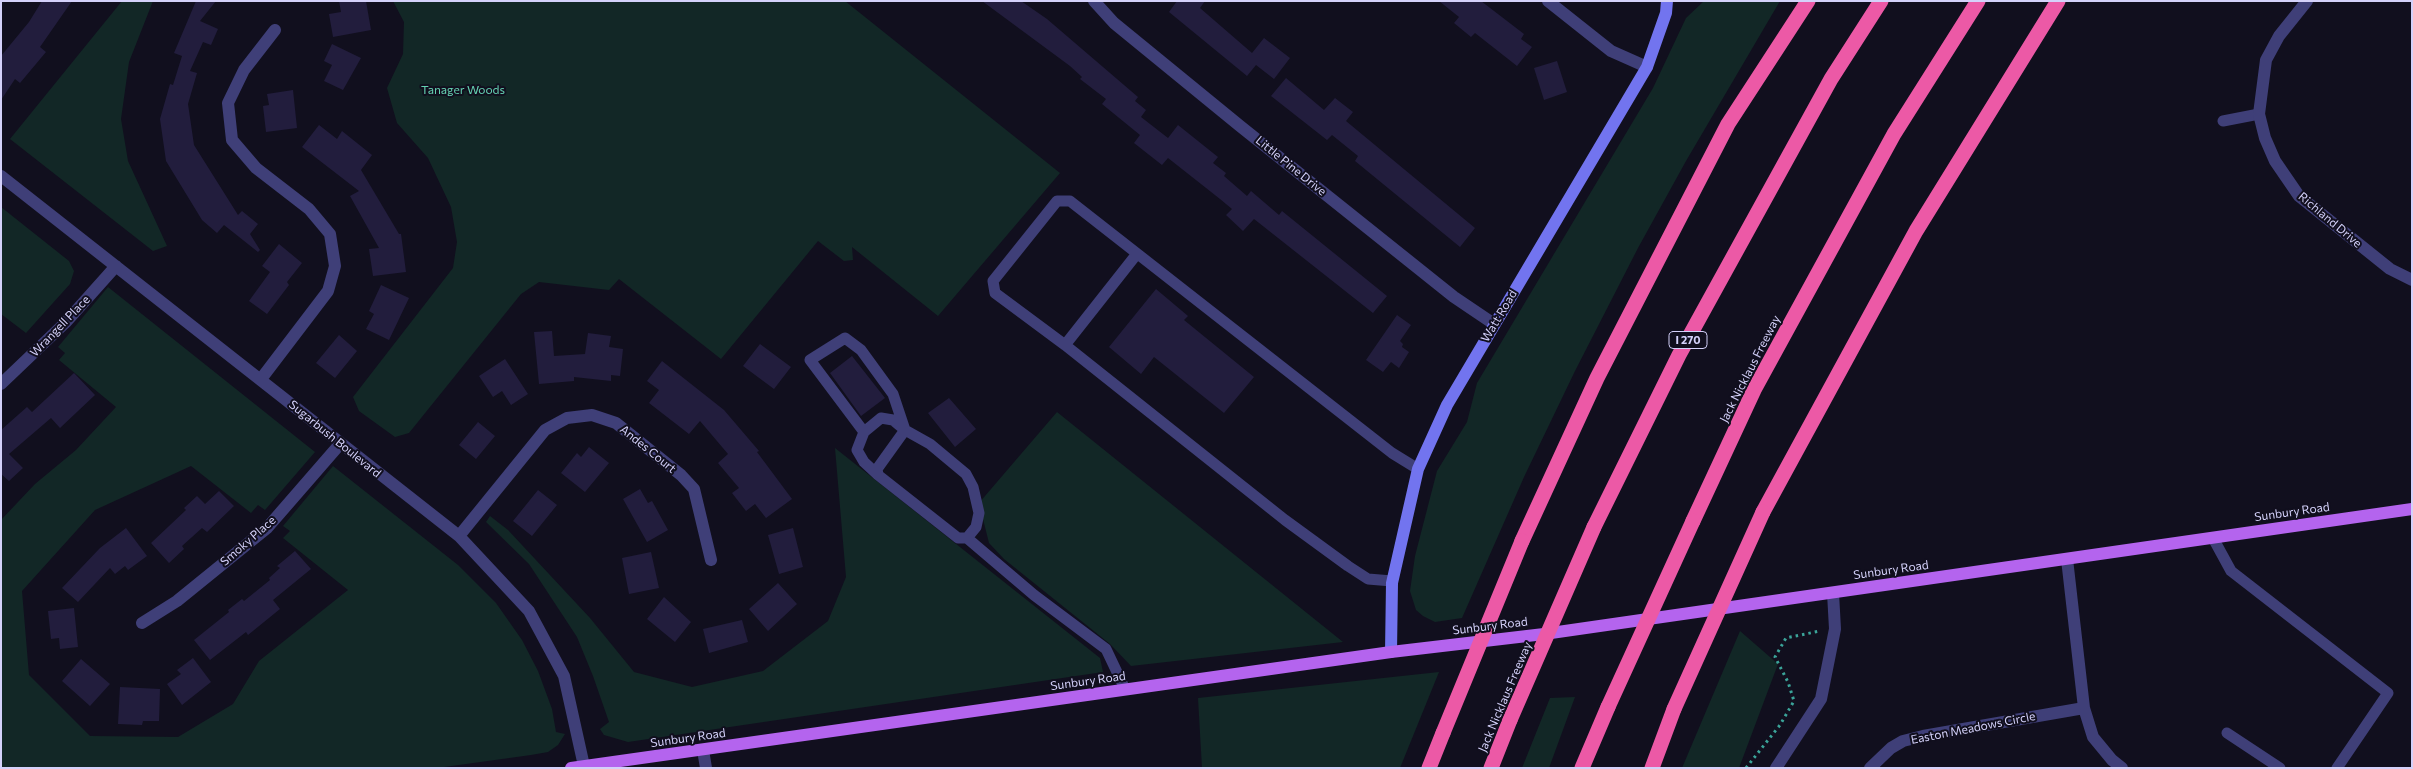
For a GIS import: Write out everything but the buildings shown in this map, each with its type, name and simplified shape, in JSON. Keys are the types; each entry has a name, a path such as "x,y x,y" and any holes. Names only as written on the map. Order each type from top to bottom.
{"highway":[{"path":"1429,768 1522,541 1597,378 1728,124 1808,1"},
{"name":"Jack Nicklaus Freeway","path":"1491,768 1594,527 1684,347 1831,80 1881,1"},
{"name":"Jack Nicklaus Freeway","path":"1582,768 1608,707 1754,390 1894,134 1978,1"},
{"path":"1652,768 1674,709 1763,512 1916,231 2058,1"}],"main road":[{"name":"Sunbury Road","path":"577,767 1391,652 1544,634 2412,509"}],"street":[{"name":"Little Pine Drive","path":"1094,1 1114,23 1262,143 1454,298 1494,324"},
{"path":"1548,1 1611,51 1647,67"},
{"name":"Watt Road","path":"1391,652 1392,581 1418,469 1447,405 1647,67 1666,14 1667,1"},
{"path":"2259,114 2266,60 2278,36 2307,1"},
{"path":"260,380 328,291 335,266 330,234 309,209 256,168 232,140 228,103 244,70 275,30"},
{"name":"Richland Drive","path":"2259,114 2265,138 2275,161 2299,196 2390,269 2412,280"},
{"name":"Sugarbush Boulevard","path":"1,176 459,536 529,611 564,676 577,767"},
{"name":"Wrangell Place","path":"1,384 66,322 116,266"},
{"name":"Andes Court","path":"459,536 545,430 567,418 592,415 616,423 681,476 694,490 710,560"},
{"name":"Smoky Place","path":"142,624 177,601 267,528 340,444"},
{"path":"2067,559 2084,708 2093,737 2112,760 2122,768"},
{"path":"1776,768 1821,699 1835,629 1833,593"},
{"name":"Easton Meadows Circle","path":"1870,768 1891,748 1923,736 2084,708"},
{"path":"703,750 706,768"}],"lane":[{"path":"2223,122 2259,114"},
{"path":"1392,581 1368,579 1277,514 1065,345 996,293 992,281 1058,201 1070,201 1136,255 1392,453 1418,469"},
{"path":"1065,345 1136,255"},
{"path":"864,432 810,360 845,338 861,350 893,394 905,430"},
{"path":"967,538 976,527 979,513 973,487 966,474 930,444 905,430 893,420 881,418 864,432 857,450 864,462 958,538 967,538 1034,595 1106,650 1125,689"},
{"path":"878,475 877,469 905,430"},
{"path":"2214,538 2231,571 2388,693 2337,768"},
{"path":"2227,733 2280,768"}],"path":[{"path":"1746,768 1780,725 1794,701 1788,682 1775,657 1786,638 1822,631"}],"green space":[{"path":"122,1 153,1 129,62 121,119 128,161 167,246 153,251 10,139"},
{"name":"Tanager Woods","path":"393,1 845,1 1060,173 938,316 852,247 853,260 844,261 818,241 721,359 619,279 609,290 539,282 521,294 409,433 395,437 359,411 353,397 453,268 457,242 451,207 428,158 397,123 387,88 403,54 404,22"},
{"path":"1704,1 1780,1 1686,161 1638,248 1575,371 1524,477 1462,618 1435,622 1416,610 1410,591 1415,556 1437,471 1467,422 1477,383 1653,88 1686,18"},
{"path":"1,207 69,261 74,271 70,284 26,333 1,314"},
{"path":"108,287 315,452 265,510 258,505 251,513 191,466 95,510 22,591 29,675 90,736 178,737 233,704 259,661 348,590 283,538 290,531 283,526 333,466 458,565 496,603 522,640 538,671 552,709 556,732 565,734 558,745 548,752 437,768 1,768 1,520 35,484 76,450 116,407 59,360 65,353 58,347"},
{"path":"1057,412 1343,642 1131,666 1110,644 1004,559 989,543 979,503"},
{"path":"835,448 1100,658 1103,672 628,742 604,735 600,729 609,722 577,637 529,564 486,522 490,516 508,530 590,618 634,672 692,687 763,671 828,621 846,577"},
{"path":"1740,631 1778,664 1739,768 1682,768"},
{"path":"1439,672 1400,768 1202,768 1198,698"},
{"path":"1575,697 1549,768 1522,768 1550,698"}]}
